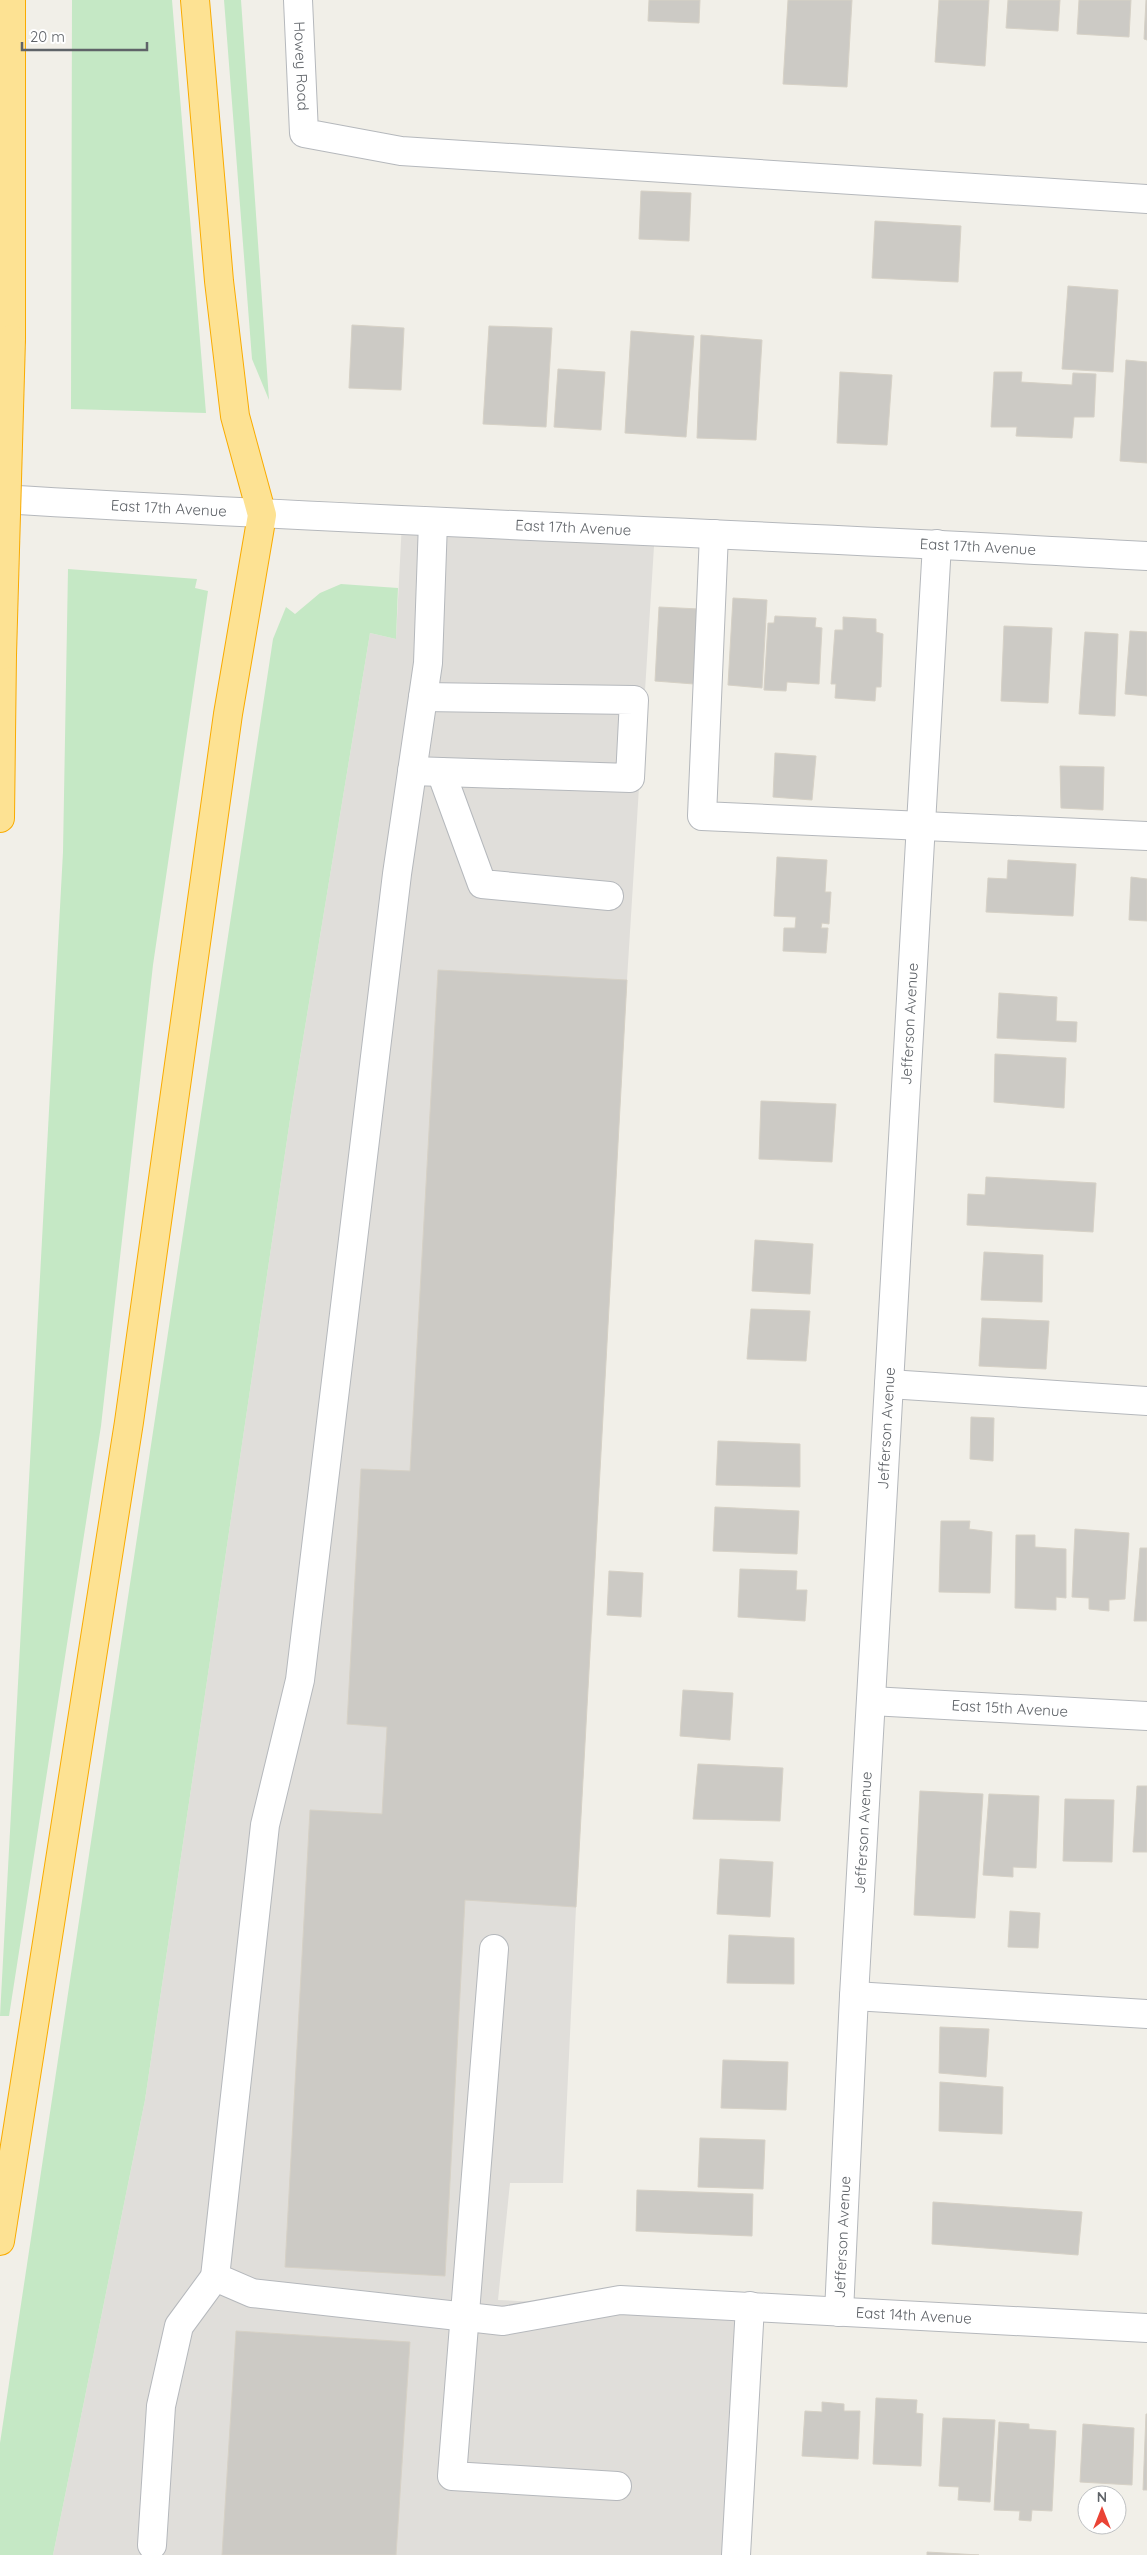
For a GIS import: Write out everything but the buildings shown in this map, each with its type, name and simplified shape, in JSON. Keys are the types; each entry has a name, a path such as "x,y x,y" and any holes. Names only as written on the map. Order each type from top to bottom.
{"highway":[{"path":"0,818 2,654 11,339 11,0"},
{"path":"0,2241 129,1422 228,714 262,515 235,416 219,280 195,0"}],"street":[{"name":"Howey Road","path":"298,0 304,133 402,151 1147,199"},
{"name":"East 17th Avenue","path":"0,499 262,515 937,544 1147,556"},
{"path":"152,2546 161,2406 178,2326 215,2277 265,1825 300,1680 396,883 428,663 433,522"},
{"path":"714,534 702,816 1147,836"},
{"name":"Jefferson Avenue","path":"839,2312 854,1996 937,544"},
{"path":"412,771 630,778 634,700 423,697"},
{"path":"441,772 482,884 610,896"},
{"path":"888,1384 1147,1401"},
{"name":"East 15th Avenue","path":"871,1701 1147,1716"},
{"path":"494,1949 452,2476 617,2486"},
{"path":"854,1996 1147,2014"},
{"name":"East 14th Avenue","path":"215,2277 252,2293 502,2321 620,2300 1147,2328"},
{"path":"736,2555 750,2306"}],"shaded area":[{"path":"402,522 655,530 627,980 576,1907 563,2183 510,2183 498,2300 752,2313 741,2555 53,2555 145,2100 292,1106 370,633 396,639"}],"green space":[{"path":"72,0 172,0 206,413 71,409"},
{"path":"224,0 241,0 269,400 252,359"},
{"path":"68,569 197,579 195,588 208,591 153,965 101,1426 9,2016 0,2016 63,852"},
{"path":"341,584 398,588 396,639 370,633 292,1106 145,2100 53,2555 0,2555 0,2443 273,639 286,607 295,614 320,593"}]}
